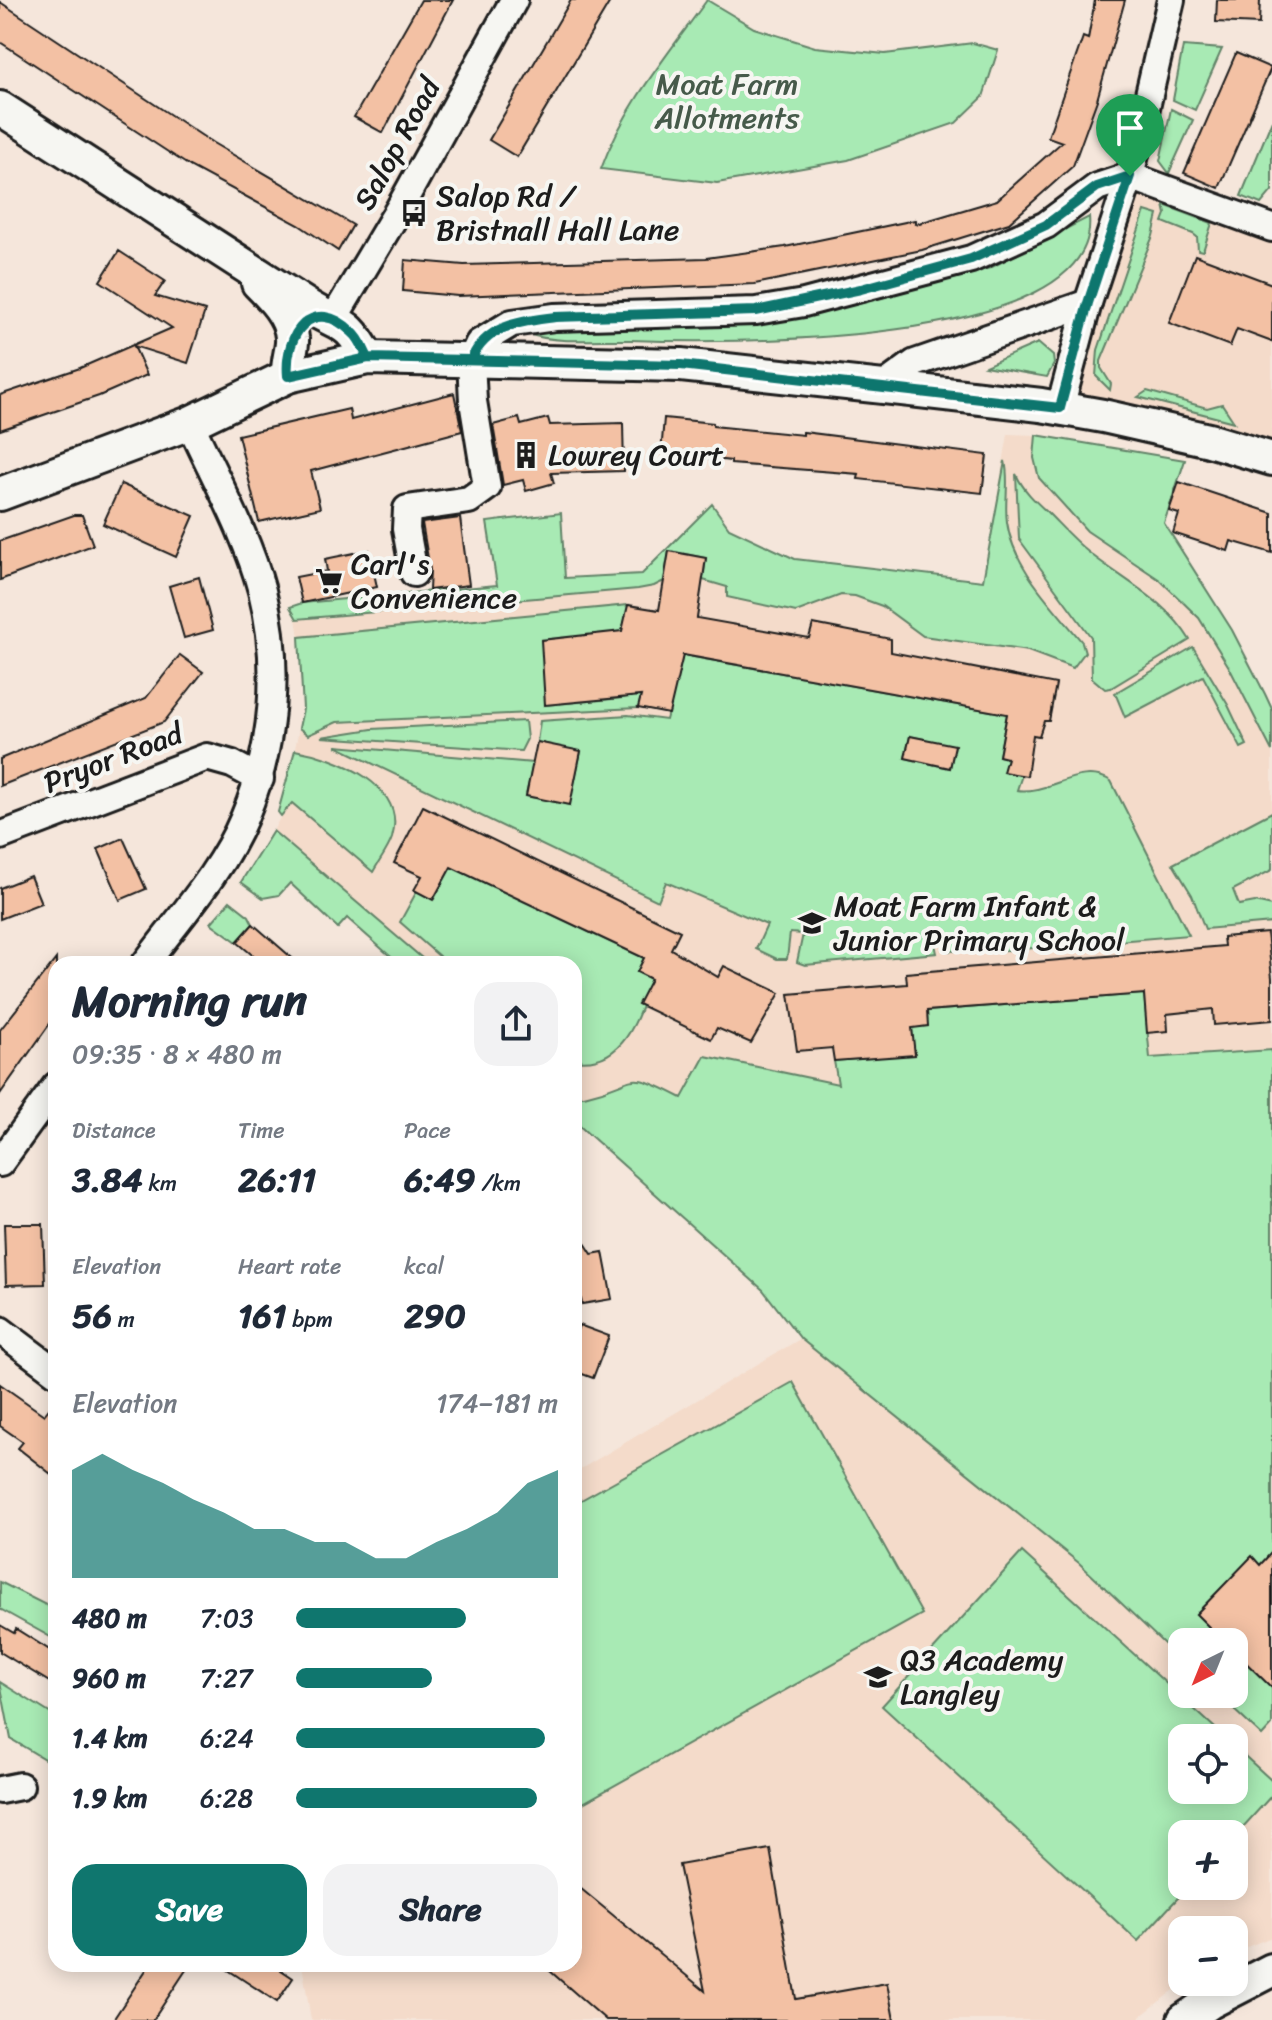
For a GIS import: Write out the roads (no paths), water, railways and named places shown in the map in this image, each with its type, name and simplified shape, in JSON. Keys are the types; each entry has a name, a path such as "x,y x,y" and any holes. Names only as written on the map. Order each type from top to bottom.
{"street":[{"name":"Salop Road","path":"293,339 308,320 327,316 399,209 514,0"},
{"path":"1060,408 1088,303 1130,176 1171,0"},
{"path":"0,108 355,334 368,358"},
{"path":"414,573 406,529 407,509 469,500 487,487 473,401 471,360 479,343 512,323 555,317 756,311 804,303 971,259 1046,225 1097,187 1130,176 1272,228"},
{"path":"227,253 276,301 293,339 287,363 288,376"},
{"path":"882,387 915,363 1088,303"},
{"path":"0,494 190,423 288,376 368,358 681,365 882,387 1060,408 1209,440 1272,459"},
{"path":"151,956 225,852 244,819 260,779 274,682 262,590 190,423"},
{"name":"Pryor Road","path":"0,836 207,757 232,764 260,779"},
{"path":"0,1163 48,1097"},
{"path":"0,1330 48,1366"},
{"path":"1184,2020 1210,2002 1272,1970"}],"place":[{"name":"Salop Rd / Bristnall Hall Lane","path":"414,213"},
{"name":"Lowrey Court","path":"526,455"},
{"name":"Carl's Convenience","path":"329,581"},
{"name":"Moat Farm Infant & Junior Primary School","path":"812,923"},
{"name":"Q3 Academy Langley","path":"878,1677"}],"park label":[{"name":"Moat Farm Allotments","path":"727,101"}]}
